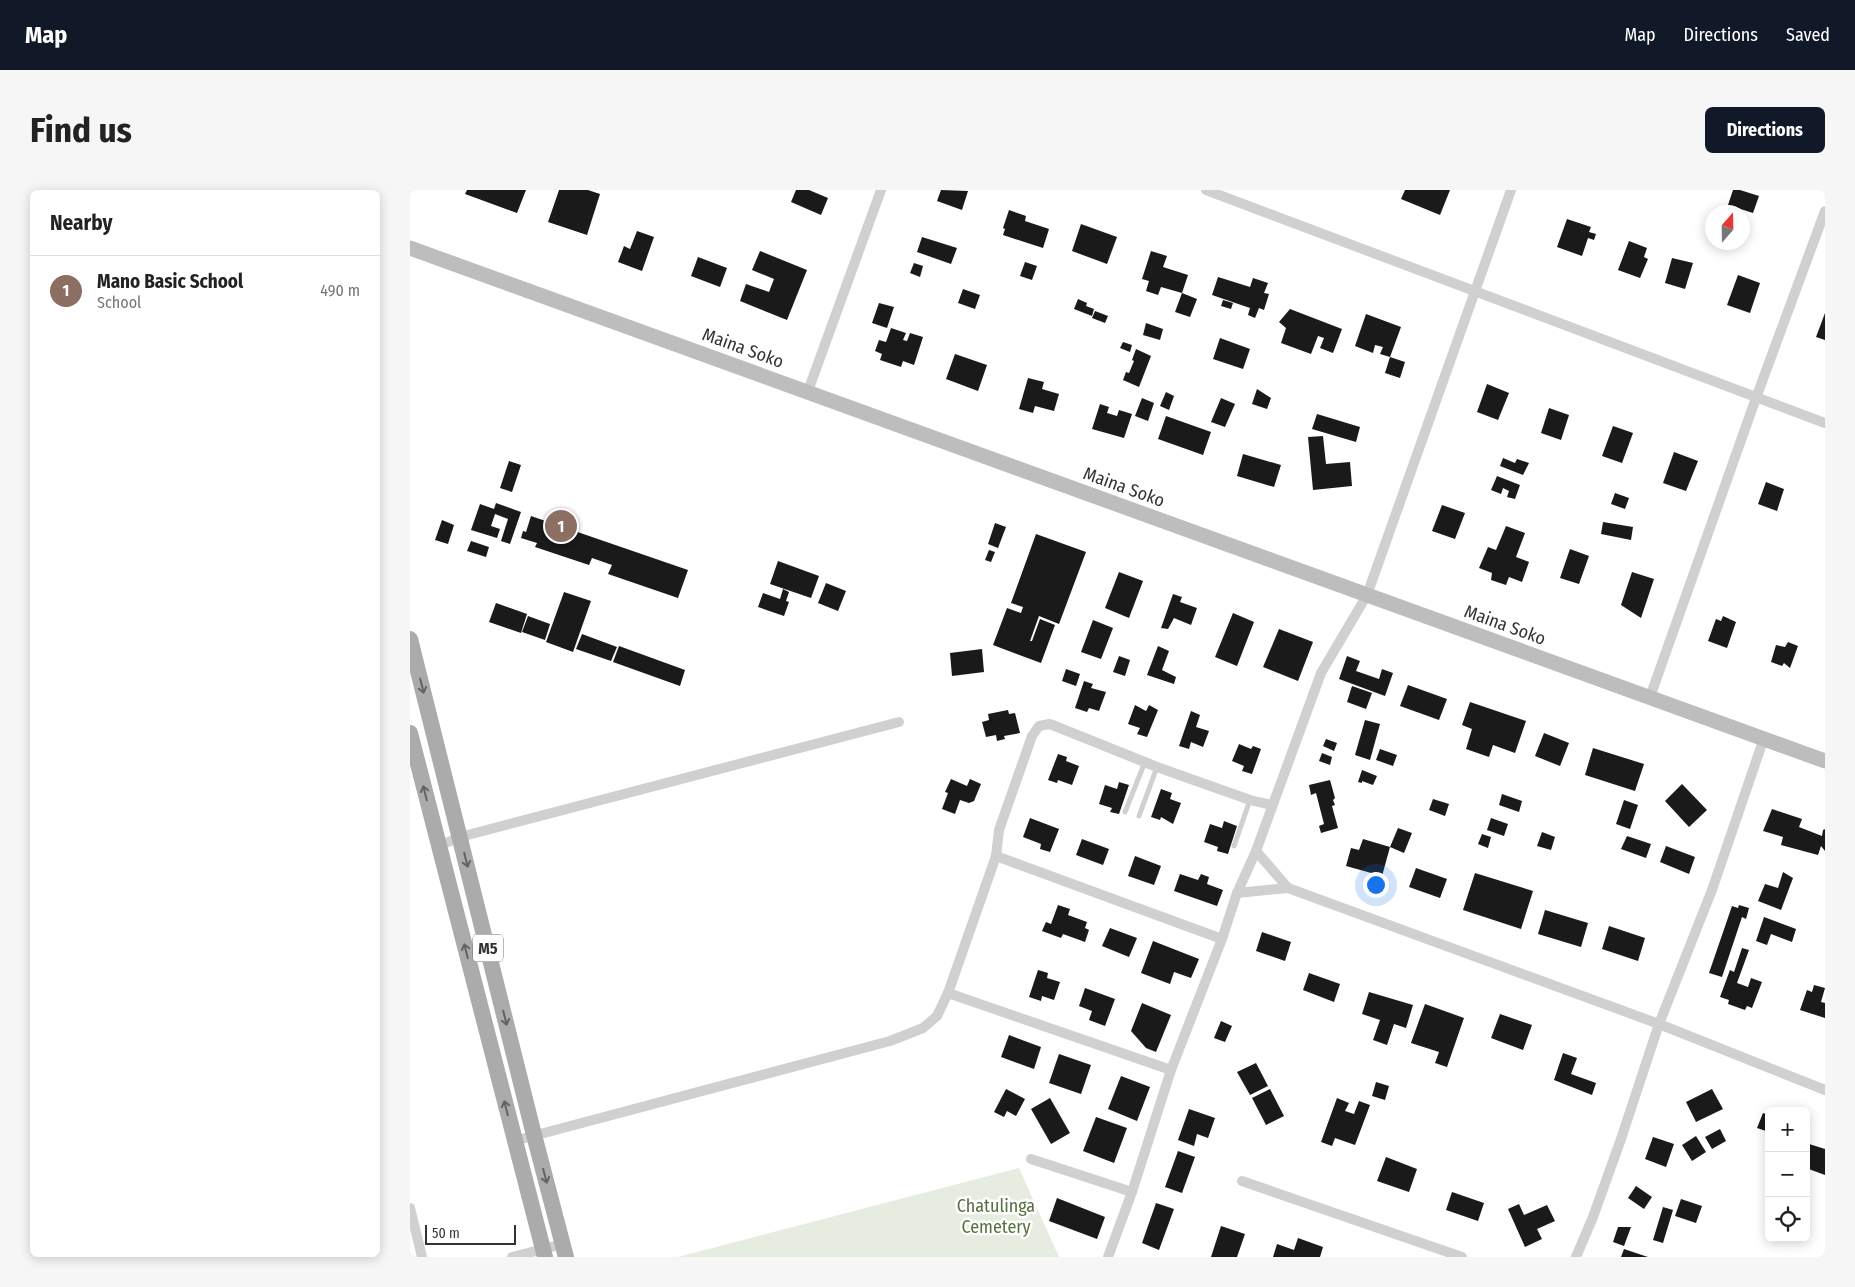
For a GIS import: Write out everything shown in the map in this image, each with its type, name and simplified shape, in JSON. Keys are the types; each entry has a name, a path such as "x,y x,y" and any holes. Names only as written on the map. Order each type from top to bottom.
{"main road":[{"name":"M5","path":"410,639 452,812 460,837 534,1135 565,1251"},
{"name":"M5","path":"410,733 544,1253"}],"street":[{"path":"808,391 881,190"},
{"path":"1206,190 1825,423"},
{"path":"1108,1257 1132,1192 1171,1070 1222,939 1237,893 1256,851 1271,805 1321,673 1367,595 1511,190"},
{"path":"1650,697 1756,398 1825,211"},
{"name":"Maina Soko","path":"410,248 1825,761"},
{"path":"439,846 460,837 898,722"},
{"path":"514,1141 890,1041 923,1028 937,1016 948,993 996,856 999,830 1007,805 1032,736 1039,726 1050,724 1146,762 1250,800 1271,805"},
{"path":"1576,1257 1593,1217 1621,1139 1659,1024 1712,890 1764,738"},
{"path":"1256,851 1288,888"},
{"path":"996,856 1222,939"},
{"path":"1237,893 1288,888 1659,1024 1825,1090"},
{"path":"948,993 1171,1070"},
{"path":"1031,1159 1132,1192"},
{"path":"1242,1181 1462,1257"},
{"path":"410,1208 422,1257"},
{"path":"512,1257 565,1251"}],"lane":[{"path":"1126,812 1146,762"},
{"path":"1139,816 1157,766"},
{"path":"1234,846 1250,800"}],"green space":[{"name":"Chatulinga Cemetery","path":"1019,1168 1059,1257 678,1257"}],"building":[{"path":"467,190 526,190 517,213 465,194"},
{"path":"559,190 588,190 600,194 587,235 548,222"},
{"path":"796,190 809,190 828,198 821,215 791,202"},
{"path":"941,190 968,191 962,210 937,201"},
{"path":"1405,190 1450,190 1440,215 1401,199"},
{"path":"1733,190 1740,190 1759,196 1753,213 1750,212 1750,205 1728,205"},
{"path":"1009,210 1026,216 1025,221 1049,229 1043,248 1003,235 1005,229 1003,228"},
{"path":"1567,219 1591,227 1589,232 1596,234 1594,240 1588,238 1582,256 1557,247"},
{"path":"1081,224 1117,237 1107,264 1072,251"},
{"path":"637,231 654,237 642,271 618,262 624,246 630,249"},
{"path":"922,237 957,248 951,264 917,252"},
{"path":"1629,241 1647,248 1644,257 1648,259 1640,278 1618,270"},
{"path":"760,251 807,270 787,320 740,301 746,284 769,292 774,279 752,270"},
{"path":"1151,251 1167,256 1163,267 1188,275 1182,293 1161,287 1158,295 1146,291 1149,281 1142,279"},
{"path":"698,257 727,268 720,287 691,276"},
{"path":"1672,258 1693,263 1685,289 1665,283"},
{"path":"1025,262 1037,266 1032,280 1020,276"},
{"path":"914,263 923,266 920,277 910,273"},
{"path":"1738,275 1760,283 1750,313 1727,305"},
{"path":"1218,277 1250,287 1253,278 1268,283 1264,293 1269,294 1264,310 1259,308 1255,318 1248,315 1250,308 1212,295"},
{"path":"963,289 980,295 975,309 958,303"},
{"path":"1182,293 1197,299 1190,317 1175,312"},
{"path":"1078,299 1087,303 1086,306 1094,309 1092,316 1074,309"},
{"path":"1223,300 1233,303 1231,309 1221,306"},
{"path":"879,303 894,307 887,328 872,323"},
{"path":"1290,309 1342,329 1333,353 1320,348 1324,338 1318,336 1311,354 1281,343 1286,328 1279,322"},
{"path":"1095,311 1108,316 1105,323 1092,318"},
{"path":"1825,313 1825,340 1816,337"},
{"path":"1366,314 1401,327 1390,357 1380,354 1383,347 1375,345 1373,353 1355,346"},
{"path":"1146,323 1163,329 1160,340 1143,335"},
{"path":"891,328 906,333 903,340 907,341 910,333 923,337 914,365 903,361 901,367 880,360 882,354 875,351 879,340 886,342"},
{"path":"1220,338 1250,349 1243,369 1213,359"},
{"path":"1123,342 1132,345 1130,352 1120,348"},
{"path":"1136,349 1151,356 1139,387 1123,380 1126,372 1129,373"},
{"path":"955,354 987,365 978,391 946,379"},
{"path":"1390,357 1405,362 1400,378 1385,373"},
{"path":"1028,378 1044,382 1042,389 1059,394 1054,411 1035,406 1033,413 1019,409"},
{"path":"1487,384 1509,393 1498,420 1477,412"},
{"path":"1257,389 1271,398 1267,409 1252,404"},
{"path":"1166,392 1174,396 1169,410 1160,406"},
{"path":"1142,398 1154,403 1148,421 1135,416"},
{"path":"1221,398 1235,404 1225,427 1211,422"},
{"path":"1100,404 1109,407 1107,413 1117,416 1119,410 1132,414 1124,438 1092,429"},
{"path":"1549,408 1569,415 1561,440 1541,433"},
{"path":"1317,414 1360,427 1356,442 1312,429"},
{"path":"1166,416 1211,432 1203,455 1158,439"},
{"path":"1613,426 1633,433 1622,463 1602,456"},
{"path":"1323,436 1326,464 1350,462 1352,486 1313,490 1308,437"},
{"path":"1674,452 1698,461 1686,491 1663,483"},
{"path":"1243,454 1281,465 1274,487 1237,476"},
{"path":"1503,458 1515,463 1517,459 1529,463 1523,475 1500,466"},
{"path":"509,461 521,465 512,492 500,488"},
{"path":"1497,476 1520,485 1515,499 1507,497 1509,491 1503,488 1501,494 1491,490"},
{"path":"1766,482 1784,489 1777,511 1758,504"},
{"path":"1615,493 1629,498 1625,509 1611,504"},
{"path":"496,503 521,512 510,544 501,541 508,519 495,514 491,526 500,529 497,538 471,530 480,504 494,509"},
{"path":"1442,505 1465,513 1455,539 1432,531"},
{"path":"531,516 688,570 678,598 608,574 612,565 592,558 589,565 535,547 537,543 521,538 523,531 526,532"},
{"path":"442,520 454,525 448,544 435,540"},
{"path":"1603,522 1633,527 1631,540 1601,534"},
{"path":"995,523 1006,527 998,548 988,544"},
{"path":"1506,526 1525,533 1516,557 1529,562 1522,582 1509,577 1506,585 1491,580 1492,573 1479,568 1488,547 1496,550"},
{"path":"1036,534 1086,552 1059,624 1039,616 1030,641 1032,641 1040,619 1055,625 1041,663 993,645 1007,608 1021,613 1023,607 1011,603"},
{"path":"471,541 489,547 486,557 467,551"},
{"path":"1570,549 1589,556 1579,584 1560,578"},
{"path":"989,550 995,552 991,562 985,560"},
{"path":"778,561 819,576 811,598 770,584"},
{"path":"1119,572 1143,581 1129,618 1105,608"},
{"path":"1632,572 1654,579 1641,618 1621,605"},
{"path":"826,583 846,591 838,611 818,603"},
{"path":"783,589 789,592 786,601 789,602 784,616 758,607 763,593 780,599"},
{"path":"564,592 591,601 573,652 546,642"},
{"path":"1173,594 1182,597 1180,602 1197,608 1191,625 1174,618 1168,629 1161,628"},
{"path":"496,603 527,614 521,633 489,622"},
{"path":"1233,613 1254,622 1237,666 1215,657"},
{"path":"528,616 550,624 545,640 522,632"},
{"path":"1723,616 1736,622 1727,648 1708,641 1716,619 1721,621"},
{"path":"1093,620 1113,628 1101,659 1081,652"},
{"path":"1279,629 1313,642 1298,681 1263,667"},
{"path":"582,634 617,647 611,661 576,649"},
{"path":"1788,642 1798,646 1790,668 1784,663 1782,666 1771,662 1776,645 1785,647"},
{"path":"619,646 685,670 680,686 613,662"},
{"path":"1158,646 1169,651 1162,670 1176,677 1174,684 1147,675"},
{"path":"982,649 984,672 952,676 950,653"},
{"path":"1119,656 1130,660 1125,676 1113,672"},
{"path":"1347,656 1360,661 1356,671 1379,679 1382,669 1393,673 1385,696 1339,679"},
{"path":"1066,669 1080,674 1076,686 1062,681"},
{"path":"1084,681 1093,684 1091,688 1106,692 1099,711 1089,708 1087,712 1075,708"},
{"path":"1408,685 1447,699 1439,720 1400,706"},
{"path":"1352,686 1372,693 1366,709 1347,702"},
{"path":"1470,702 1526,721 1515,753 1493,745 1489,757 1466,749 1472,729 1462,725"},
{"path":"1135,705 1146,711 1149,705 1158,710 1147,737 1137,734 1140,728 1128,724"},
{"path":"1008,710 1009,714 1015,713 1020,733 1004,736 1005,739 997,741 996,735 986,737 982,722 989,720 988,714"},
{"path":"1191,711 1200,715 1196,727 1209,731 1203,747 1191,742 1189,749 1179,746"},
{"path":"1365,720 1380,724 1370,760 1355,755"},
{"path":"1544,733 1569,743 1560,766 1535,756"},
{"path":"1326,739 1337,743 1334,751 1323,746"},
{"path":"1239,744 1251,749 1253,746 1261,749 1252,774 1242,771 1244,766 1232,761"},
{"path":"1593,748 1644,764 1635,791 1585,775"},
{"path":"1380,749 1397,755 1393,766 1376,760"},
{"path":"1322,753 1332,757 1330,765 1319,761"},
{"path":"1058,754 1067,757 1066,761 1079,766 1072,785 1058,780 1057,783 1048,780"},
{"path":"1362,770 1377,776 1373,785 1362,781 1362,783 1358,782"},
{"path":"951,779 967,786 970,779 981,784 974,801 969,803 960,800 955,814 942,809 948,793 945,792"},
{"path":"1330,780 1335,798 1333,800 1335,805 1332,806 1338,828 1321,833 1319,826 1324,824 1316,793 1311,795 1309,785"},
{"path":"1119,782 1129,785 1119,814 1110,812 1112,808 1099,804 1105,785 1117,789"},
{"path":"1682,784 1707,810 1689,827 1665,801"},
{"path":"1161,789 1172,793 1170,799 1181,803 1173,824 1161,817 1160,820 1151,817"},
{"path":"1502,794 1522,801 1519,812 1499,805"},
{"path":"1433,799 1449,804 1445,816 1429,810"},
{"path":"1624,800 1638,805 1630,829 1616,824"},
{"path":"1772,809 1802,819 1799,827 1822,836 1825,829 1825,851 1821,846 1818,855 1781,845 1783,837 1763,831"},
{"path":"1030,818 1059,829 1050,852 1040,849 1041,844 1023,837"},
{"path":"1491,818 1508,824 1504,836 1487,830"},
{"path":"1224,821 1237,826 1228,854 1217,851 1218,847 1204,842 1210,824 1222,828"},
{"path":"1398,828 1412,833 1404,853 1390,847"},
{"path":"1542,832 1555,837 1551,850 1537,846"},
{"path":"1482,834 1491,837 1488,848 1478,844"},
{"path":"1627,836 1651,844 1646,858 1621,849"},
{"path":"1082,839 1109,849 1103,865 1076,855"},
{"path":"1363,839 1390,847 1382,876 1346,866 1351,848 1359,850"},
{"path":"1666,846 1695,857 1689,874 1660,862"},
{"path":"1135,856 1161,866 1154,885 1128,876"},
{"path":"1416,868 1447,879 1440,898 1409,887"},
{"path":"1783,872 1793,878 1781,910 1758,901 1765,884 1778,888"},
{"path":"1475,873 1533,891 1521,929 1463,910"},
{"path":"1180,874 1198,880 1201,874 1209,877 1207,884 1223,890 1217,906 1174,891"},
{"path":"1058,905 1070,909 1068,915 1087,922 1085,928 1089,930 1085,942 1063,934 1061,938 1042,931 1046,922 1051,924"},
{"path":"1739,905 1749,908 1746,919 1742,917 1722,977 1709,973 1732,906 1738,908"},
{"path":"1545,910 1588,923 1581,947 1538,934"},
{"path":"1764,917 1796,929 1792,942 1771,934 1767,945 1756,941"},
{"path":"1609,926 1645,938 1638,961 1602,949"},
{"path":"1110,928 1137,938 1129,957 1102,946"},
{"path":"1262,932 1291,942 1285,961 1256,951"},
{"path":"1153,941 1199,959 1191,978 1174,972 1170,984 1141,973"},
{"path":"1742,948 1749,950 1737,983 1748,987 1751,978 1762,982 1752,1008 1747,1006 1745,1010 1728,1004 1729,1000 1720,997 1730,970 1734,972"},
{"path":"1038,970 1048,973 1047,978 1060,982 1054,1000 1042,996 1041,1001 1029,997"},
{"path":"1309,973 1340,984 1334,1002 1303,990"},
{"path":"1814,985 1825,988 1821,1002 1825,1003 1825,1018 1800,1010 1807,990 1812,992"},
{"path":"1085,988 1115,999 1105,1026 1089,1020 1092,1011 1079,1006"},
{"path":"1369,992 1413,1005 1406,1028 1394,1024 1387,1045 1373,1040 1380,1020 1362,1014"},
{"path":"1142,1003 1171,1015 1156,1052 1146,1048 1131,1031"},
{"path":"1425,1004 1464,1018 1447,1067 1435,1063 1439,1052 1411,1043"},
{"path":"1500,1014 1532,1025 1523,1050 1491,1038"},
{"path":"1221,1021 1232,1026 1225,1042 1214,1038"},
{"path":"1009,1035 1041,1047 1034,1069 1001,1057"},
{"path":"1563,1053 1577,1058 1571,1074 1596,1083 1592,1095 1554,1080"},
{"path":"1059,1054 1091,1065 1081,1094 1049,1083"},
{"path":"1256,1063 1268,1086 1250,1095 1237,1072"},
{"path":"1121,1076 1150,1087 1137,1121 1108,1109"},
{"path":"1376,1082 1389,1086 1385,1100 1372,1096"},
{"path":"1006,1089 1025,1099 1016,1116 1007,1111 1004,1117 994,1112"},
{"path":"1270,1089 1284,1116 1266,1125 1252,1098"},
{"path":"1712,1089 1723,1109 1696,1122 1686,1102"},
{"path":"1050,1098 1070,1133 1051,1144 1031,1109"},
{"path":"1337,1098 1349,1103 1345,1111 1354,1114 1359,1101 1370,1105 1355,1145 1335,1138 1332,1146 1321,1142"},
{"path":"1189,1109 1215,1118 1208,1138 1197,1134 1194,1146 1178,1140"},
{"path":"1763,1113 1765,1114 1765,1131 1757,1128"},
{"path":"1096,1117 1127,1128 1114,1163 1083,1151"},
{"path":"1720,1129 1726,1141 1712,1149 1705,1137"},
{"path":"1696,1136 1706,1152 1692,1161 1682,1145"},
{"path":"1653,1137 1674,1144 1666,1167 1645,1159"},
{"path":"1810,1144 1825,1149 1825,1175 1810,1169"},
{"path":"1178,1151 1195,1157 1182,1193 1165,1187"},
{"path":"1386,1157 1417,1169 1409,1192 1377,1181"},
{"path":"1636,1186 1652,1197 1644,1209 1628,1198"},
{"path":"1452,1192 1484,1203 1478,1221 1446,1210"},
{"path":"1057,1198 1105,1217 1097,1239 1049,1221"},
{"path":"1681,1199 1702,1206 1696,1223 1675,1216"},
{"path":"1156,1203 1174,1209 1159,1250 1142,1243"},
{"path":"1519,1204 1524,1215 1547,1205 1555,1221 1537,1229 1542,1239 1525,1247 1508,1209"},
{"path":"1663,1207 1673,1210 1663,1243 1653,1240"},
{"path":"1221,1226 1245,1234 1237,1257 1211,1257"},
{"path":"1618,1227 1631,1227 1624,1246 1613,1242"},
{"path":"1298,1238 1323,1247 1320,1257 1273,1257 1277,1244 1294,1250"},
{"path":"1624,1249 1648,1257 1621,1257"}],"place":[{"name":"Mano Basic School","path":"561,526"}]}
